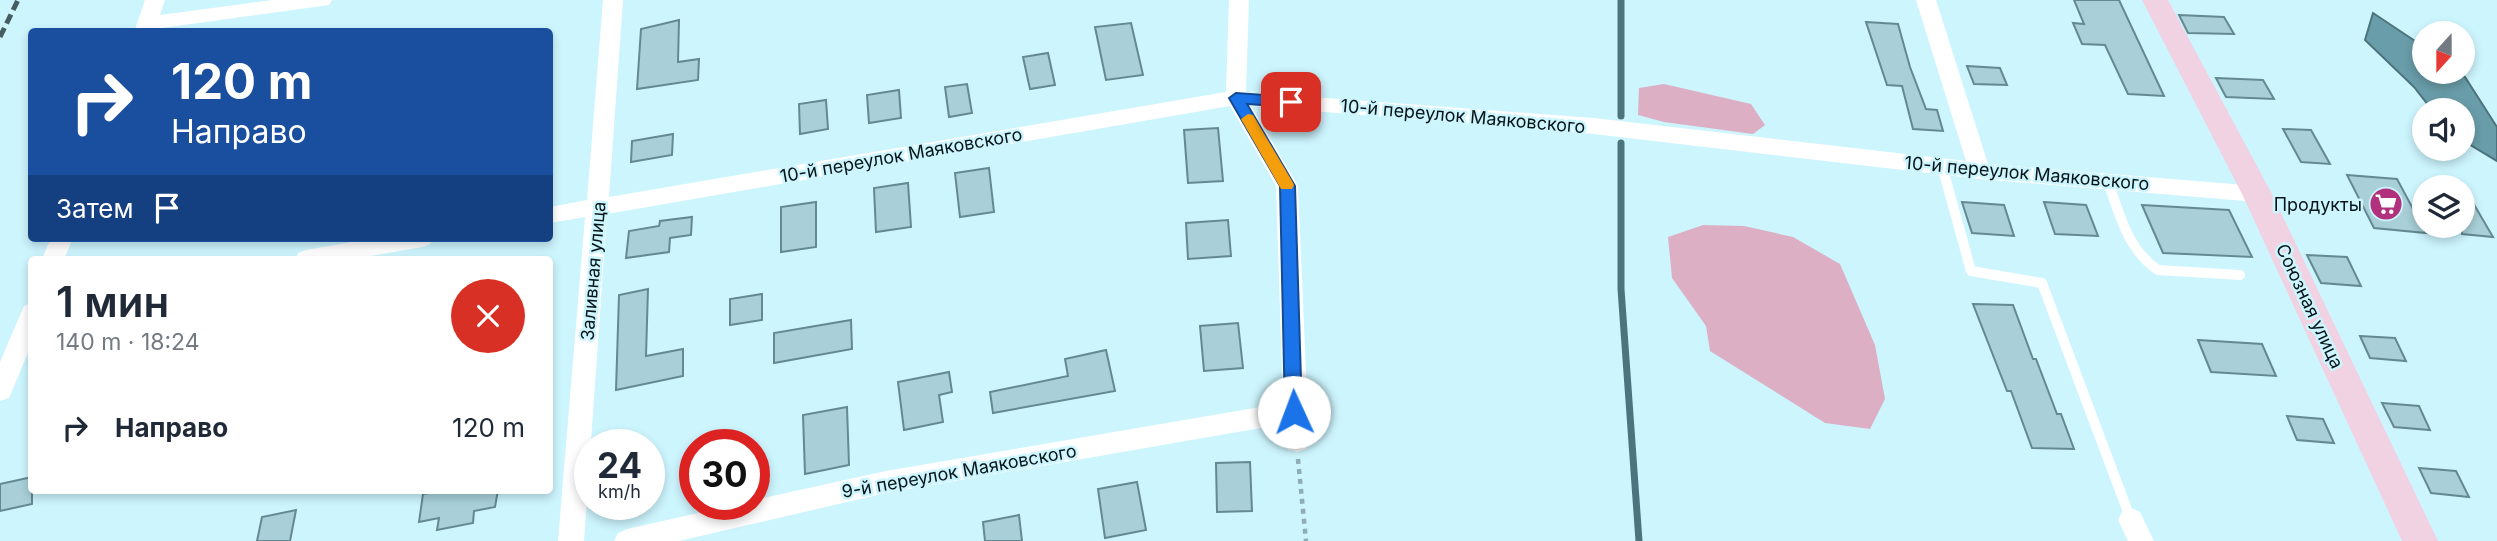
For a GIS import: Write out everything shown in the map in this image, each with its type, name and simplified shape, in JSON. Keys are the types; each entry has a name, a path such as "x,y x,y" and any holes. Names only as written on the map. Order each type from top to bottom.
{"street":[{"path":"155,0 145,27 322,0"},
{"name":"Заливная улица","path":"571,541 612,0"},
{"path":"1238,0 1236,98 1287,186 1297,441"},
{"path":"1926,0 1980,170"},
{"name":"Союзная улица","path":"2155,0 2257,194 2420,541"},
{"name":"10-й переулок Маяковского","path":"553,214 1236,98 1594,126 1980,170 2257,194"},
{"path":"323,256 400,242"},
{"path":"0,391 28,323"},
{"name":"9-й переулок Маяковского","path":"627,541 886,482 1294,412"}],"lane":[{"path":"1942,166 1971,271 2042,283 2136,531"},
{"path":"2109,182 2137,254 2147,264 2158,270 2240,275"}],"path":[{"path":"1297,441 1306,541"}],"shaded area":[{"path":"1664,84 1751,104 1765,125 1753,134 1664,122 1638,115 1639,88"},
{"path":"1703,225 1744,226 1793,237 1840,264 1875,345 1885,399 1870,429 1825,423 1710,351 1706,326 1672,278 1668,237"}],"water":[{"path":"2373,13 2412,39 2412,84 2469,84 2497,127 2497,161 2475,148 2475,98 2423,98 2365,40"}],"building":[{"path":"2074,0 2119,0 2164,96 2128,94 2105,45 2082,44 2073,23 2084,24"},
{"path":"2179,15 2224,17 2234,34 2188,33"},
{"path":"679,20 678,62 699,59 698,80 637,89 641,29"},
{"path":"1866,22 1898,24 1926,109 1937,110 1943,131 1913,129 1902,86 1887,85"},
{"path":"1131,23 1143,75 1106,80 1095,27"},
{"path":"1048,53 1055,85 1030,89 1023,57"},
{"path":"1967,66 2000,68 2007,85 1974,84"},
{"path":"2216,78 2263,80 2274,99 2226,97"},
{"path":"967,84 972,113 949,117 945,87"},
{"path":"899,90 901,118 869,123 867,95"},
{"path":"826,100 828,129 800,134 799,104"},
{"path":"1218,128 1223,181 1188,183 1184,130"},
{"path":"2283,129 2311,130 2330,164 2301,162"},
{"path":"673,134 672,155 631,162 632,141"},
{"path":"989,168 994,212 960,217 955,173"},
{"name":"Продукты","path":"2347,175 2397,179 2412,207 2412,232 2374,228"},
{"path":"908,183 911,227 876,232 874,188"},
{"path":"816,202 816,247 781,252 781,207"},
{"path":"1962,202 2004,205 2014,236 1972,233"},
{"path":"2044,202 2086,205 2098,236 2055,234"},
{"path":"2142,205 2229,210 2252,257 2163,253"},
{"path":"2475,206 2493,237 2475,235"},
{"path":"692,217 691,235 670,238 669,252 626,258 629,231 659,226 660,221"},
{"path":"1228,220 1231,256 1188,259 1186,223"},
{"path":"2307,255 2347,257 2361,286 2321,283"},
{"path":"648,289 646,356 683,349 683,376 616,390 619,295"},
{"path":"762,294 762,320 730,325 730,299"},
{"path":"1973,304 2013,305 2033,359 2036,359 2074,449 2032,448 2011,391 2007,391"},
{"path":"851,320 852,349 774,363 774,333"},
{"path":"1238,323 1243,368 1204,371 1200,326"},
{"path":"2360,336 2395,338 2406,361 2370,358"},
{"path":"2198,340 2262,344 2276,376 2211,372"},
{"path":"1106,350 1115,391 993,413 990,392 1068,376 1065,359"},
{"path":"949,372 952,392 939,395 943,422 904,430 898,382"},
{"path":"2382,403 2419,406 2430,430 2394,427"},
{"path":"847,407 849,465 805,474 803,415"},
{"path":"2287,416 2323,419 2334,443 2297,440"},
{"path":"1250,462 1252,511 1217,512 1216,463"},
{"path":"2419,468 2456,471 2469,497 2431,493"},
{"path":"28,478 28,494 32,494 32,504 0,511 0,484"},
{"path":"1137,482 1146,530 1105,538 1098,489"},
{"path":"423,494 497,494 495,507 474,511 473,523 437,530 439,518 419,522"},
{"path":"296,510 290,541 257,541 262,517"},
{"path":"1019,515 1022,541 985,541 983,522"}],"waterway":[{"path":"1621,0 1621,116"},
{"path":"1621,143 1621,289 1639,541"}],"railway":[{"path":"0,37 18,0"}],"slow traffic":[{"path":"1248,119 1287,185"}],"place":[{"name":"Продукты","path":"2386,204"}],"route":[{"path":"1291,102 1236,98 1287,186 1294,412"}]}
